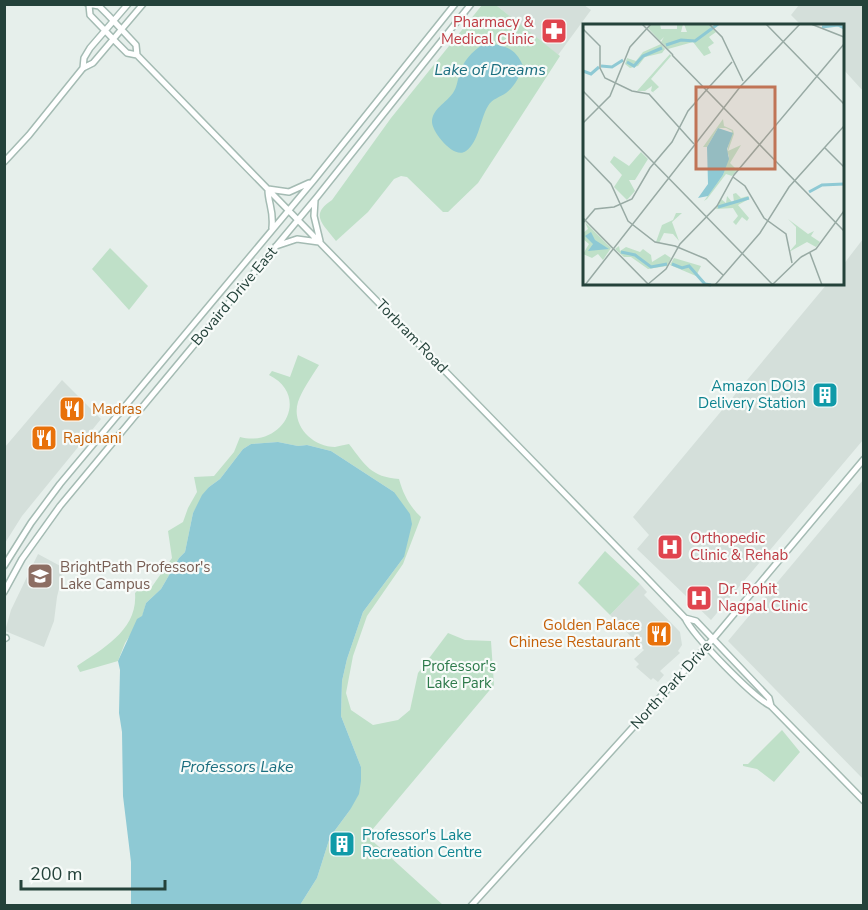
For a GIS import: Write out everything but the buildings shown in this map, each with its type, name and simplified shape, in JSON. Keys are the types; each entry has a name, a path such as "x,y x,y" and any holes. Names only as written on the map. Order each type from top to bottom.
{"main road":[{"path":"83,68 84,58 128,4"},
{"path":"4,162 83,68 93,63 143,4"},
{"name":"Bovaird Drive East","path":"4,566 60,484 314,180 455,4"},
{"name":"Bovaird Drive East","path":"4,592 22,559 60,506 316,198 471,4"},
{"name":"Torbram Road","path":"137,55 136,45 99,6 88,5 90,15 106,32 127,53 137,55 685,618 689,627 864,801"},
{"path":"271,229 273,207 268,197 268,189 290,192 314,180"},
{"path":"275,247 297,239 320,242 314,216 316,198"},
{"name":"North Park Drive","path":"471,906 713,639 864,459"},
{"name":"Torbram Road","path":"685,618 696,621 769,698 771,706"}],"shaded area":[{"path":"496,5 584,5 591,10 558,55"},
{"path":"799,5 863,5 863,91 844,70 844,24 800,24 791,15"},
{"path":"863,239 863,440 711,620 637,549 649,535 633,517 826,285 844,285 844,264"},
{"path":"62,380 101,419 22,516 5,543 5,447"},
{"path":"863,480 863,779 728,641"},
{"path":"38,554 64,568 54,621 44,647 5,631 11,610"},
{"path":"640,584 647,592 644,595 680,632 682,645 678,651 680,653 660,671 664,675 658,682 653,678 651,680 636,667 639,664 634,659 644,650 610,615"}],"green space":[{"path":"482,5 496,5 560,56 478,183 448,212 443,212 407,177 401,176 394,179 368,212 336,241 320,220 321,210 332,200 391,118"},
{"path":"110,248 148,286 129,310 92,269"},
{"name":"Professor's Lake Park","path":"298,355 319,365 298,402 298,419 305,433 311,439 327,446 349,444 364,464 375,473 399,479 407,500 421,517 403,564 367,616 353,656 346,693 351,710 373,725 398,720 410,710 418,673 448,633 465,640 491,641 494,685 367,836 443,905 300,905 317,878 330,837 350,810 361,767 341,716 342,681 363,612 404,557 394,492 331,451 307,445 298,446 278,442 251,444 243,449 220,479 209,487 193,513 185,552 161,589 146,603 142,617 125,643 118,661 80,672 77,666 108,645 125,628 131,617 135,593 138,590 151,588 172,558 168,531 183,522 197,492 194,477 214,476 234,452 240,437 255,438 269,435 279,428 290,407 288,395 282,384 269,375 272,371 290,377"},
{"path":"605,551 640,584 610,615 578,583"},
{"path":"782,730 800,752 774,782 757,769 743,766 743,764 748,764"}],"water":[{"name":"Lake of Dreams","path":"484,44 497,44 508,48 523,66 512,87 488,106 474,142 466,151 456,152 445,144 436,132 432,122 434,113 454,91 465,62 475,50"},
{"name":"Professors Lake","path":"278,442 298,446 307,445 331,451 394,492 410,514 412,524 404,557 363,612 342,681 341,716 361,767 359,794 330,837 317,878 300,905 131,905 131,862 123,796 118,661 137,619 142,616 146,603 161,589 185,552 193,513 202,495 220,479 243,449 251,444"}],"place":[{"name":"Pharmacy & Medical Clinic","path":"554,31"},
{"name":"Amazon DOI3 Delivery Station","path":"825,395"},
{"name":"Madras","path":"72,409"},
{"name":"Rajdhani","path":"44,438"},
{"name":"Orthopedic Clinic & Rehab","path":"670,547"},
{"name":"BrightPath Professor's Lake Campus","path":"40,576"},
{"name":"Dr. Rohit Nagpal Clinic","path":"699,598"},
{"name":"Golden Palace Chinese Restaurant","path":"659,634"},
{"name":"Professor's Lake Recreation Centre","path":"342,844"}]}
